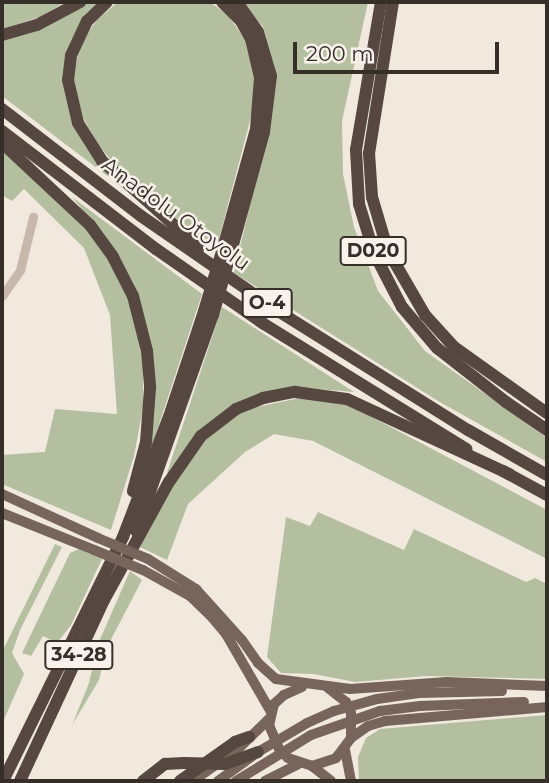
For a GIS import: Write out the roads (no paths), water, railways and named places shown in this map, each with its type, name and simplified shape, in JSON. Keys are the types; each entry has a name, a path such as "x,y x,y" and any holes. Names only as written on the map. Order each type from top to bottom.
{"highway":[{"path":"2,35 37,25 80,2"},
{"path":"107,2 87,21 71,56 68,80 78,123 94,150 124,184 241,285"},
{"path":"222,2 242,21 251,39 260,77 256,128 227,250"},
{"path":"116,580 162,463 264,132 271,76 258,32 236,2"},
{"name":"D020","path":"381,2 356,150 359,204 374,253 402,307 436,348 547,430"},
{"name":"D020","path":"393,2 369,153 372,197 388,251 400,277 425,315 454,347 547,413"},
{"name":"Anadolu Otoyolu","path":"2,109 141,216 241,285 353,360 547,475"},
{"name":"Anadolu Otoyolu","path":"2,131 156,248 264,324 547,495"},
{"path":"2,143 65,198 103,242 133,296 144,335 150,388 146,442 129,502 102,577"},
{"path":"102,577 123,537 209,313"},
{"path":"116,580 169,482 192,447 228,414 262,398 309,392 347,399 509,474"},
{"name":"34-28","path":"3,781 102,577"},
{"name":"34-28","path":"20,781 116,580"},
{"path":"180,781 235,742 249,737"},
{"path":"143,781 165,764 225,764 258,752"},
{"path":"242,781 269,760"}],"main road":[{"path":"2,494 148,559 196,589 243,640 267,673 284,682 365,688 447,682 547,688"},
{"path":"2,513 143,570 190,596 210,614 226,634 270,715"},
{"path":"313,685 284,695 274,704 270,715 271,732 279,749 298,764 325,764 345,750 351,738 353,726 346,702 325,687"},
{"path":"218,781 258,752 316,719 377,699 419,693 547,688"},
{"path":"236,781 311,735 380,711 441,705 547,705"},
{"path":"351,738 368,726 394,720 547,705"},
{"path":"193,781 249,737 270,715"},
{"path":"345,750 351,781"},
{"path":"265,781 298,764"},
{"path":"312,766 331,781"}],"street":[{"path":"2,296 20,270 33,217"}]}
